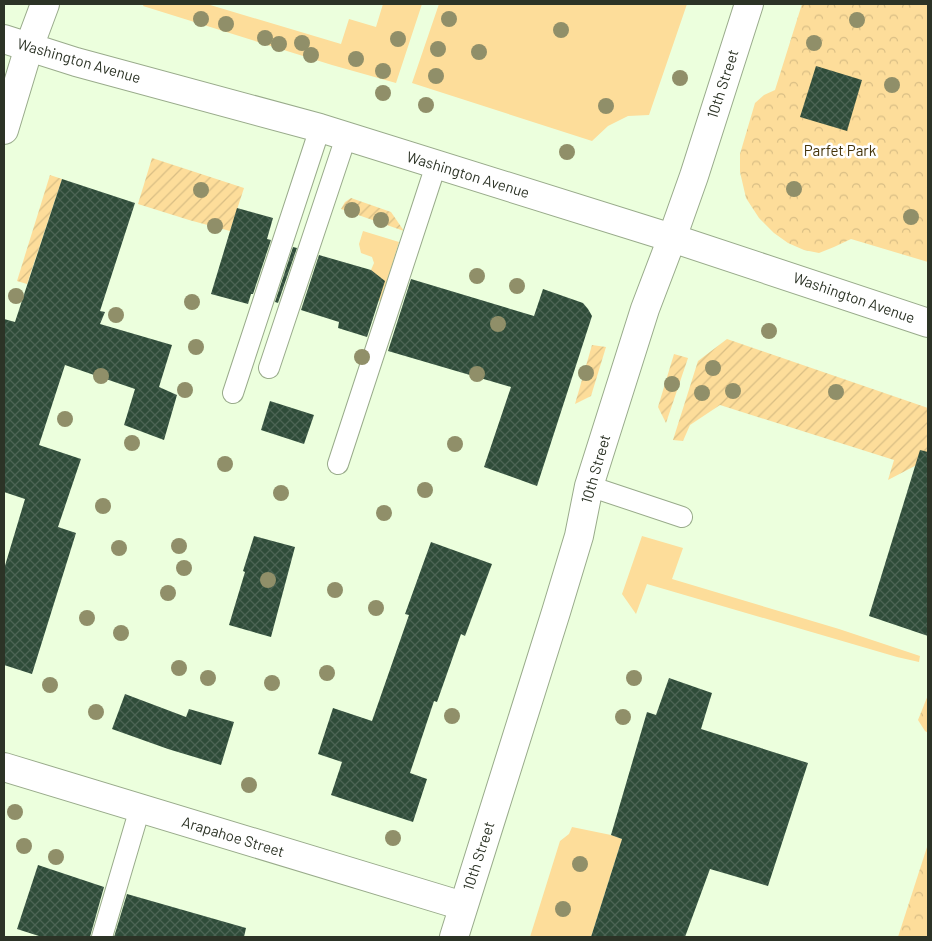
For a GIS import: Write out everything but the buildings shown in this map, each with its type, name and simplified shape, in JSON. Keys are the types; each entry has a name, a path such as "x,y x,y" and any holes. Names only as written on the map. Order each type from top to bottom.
{"street":[{"path":"4,130 29,47 45,4"},
{"name":"10th Street","path":"454,937 579,536 589,486 645,309 694,176 748,4"},
{"name":"Washington Avenue","path":"4,39 76,62 320,128 672,238 928,324"},
{"name":"Arapahoe Street","path":"4,767 463,906"}],"lane":[{"path":"233,393 320,128"},
{"path":"269,368 346,137"},
{"path":"338,464 436,165"},
{"path":"589,486 682,517"},
{"path":"102,937 140,808"}],"green space":[{"path":"144,4 207,4 341,44 349,19 376,27 383,4 422,4 396,83 143,6"},
{"path":"439,4 687,4 649,115 628,116 608,126 592,141 412,83"},
{"name":"Parfet Park","path":"802,4 928,4 928,262 851,239 819,253 804,250 788,243 774,233 759,218 746,198 740,172 740,154 755,103 764,95 775,90"},
{"path":"152,158 244,188 230,231 138,204"},
{"path":"50,175 62,179 27,284 17,281"},
{"path":"351,198 391,212 404,231 341,209 345,202"},
{"path":"363,231 399,242 381,301 365,296 374,263 372,257 361,253 359,244"},
{"path":"727,339 928,408 928,459 888,480 894,460 720,405 690,425 683,441 673,440 698,361"},
{"path":"592,345 606,347 591,396 575,404"},
{"path":"674,354 688,358 666,423 658,407"},
{"path":"642,536 683,548 672,579 839,629 920,656 919,662 647,584 636,614 622,594"},
{"path":"928,695 928,733 918,720"},
{"path":"572,827 622,839 591,937 530,937 560,841 569,834"},
{"path":"928,844 928,937 898,937"}]}
